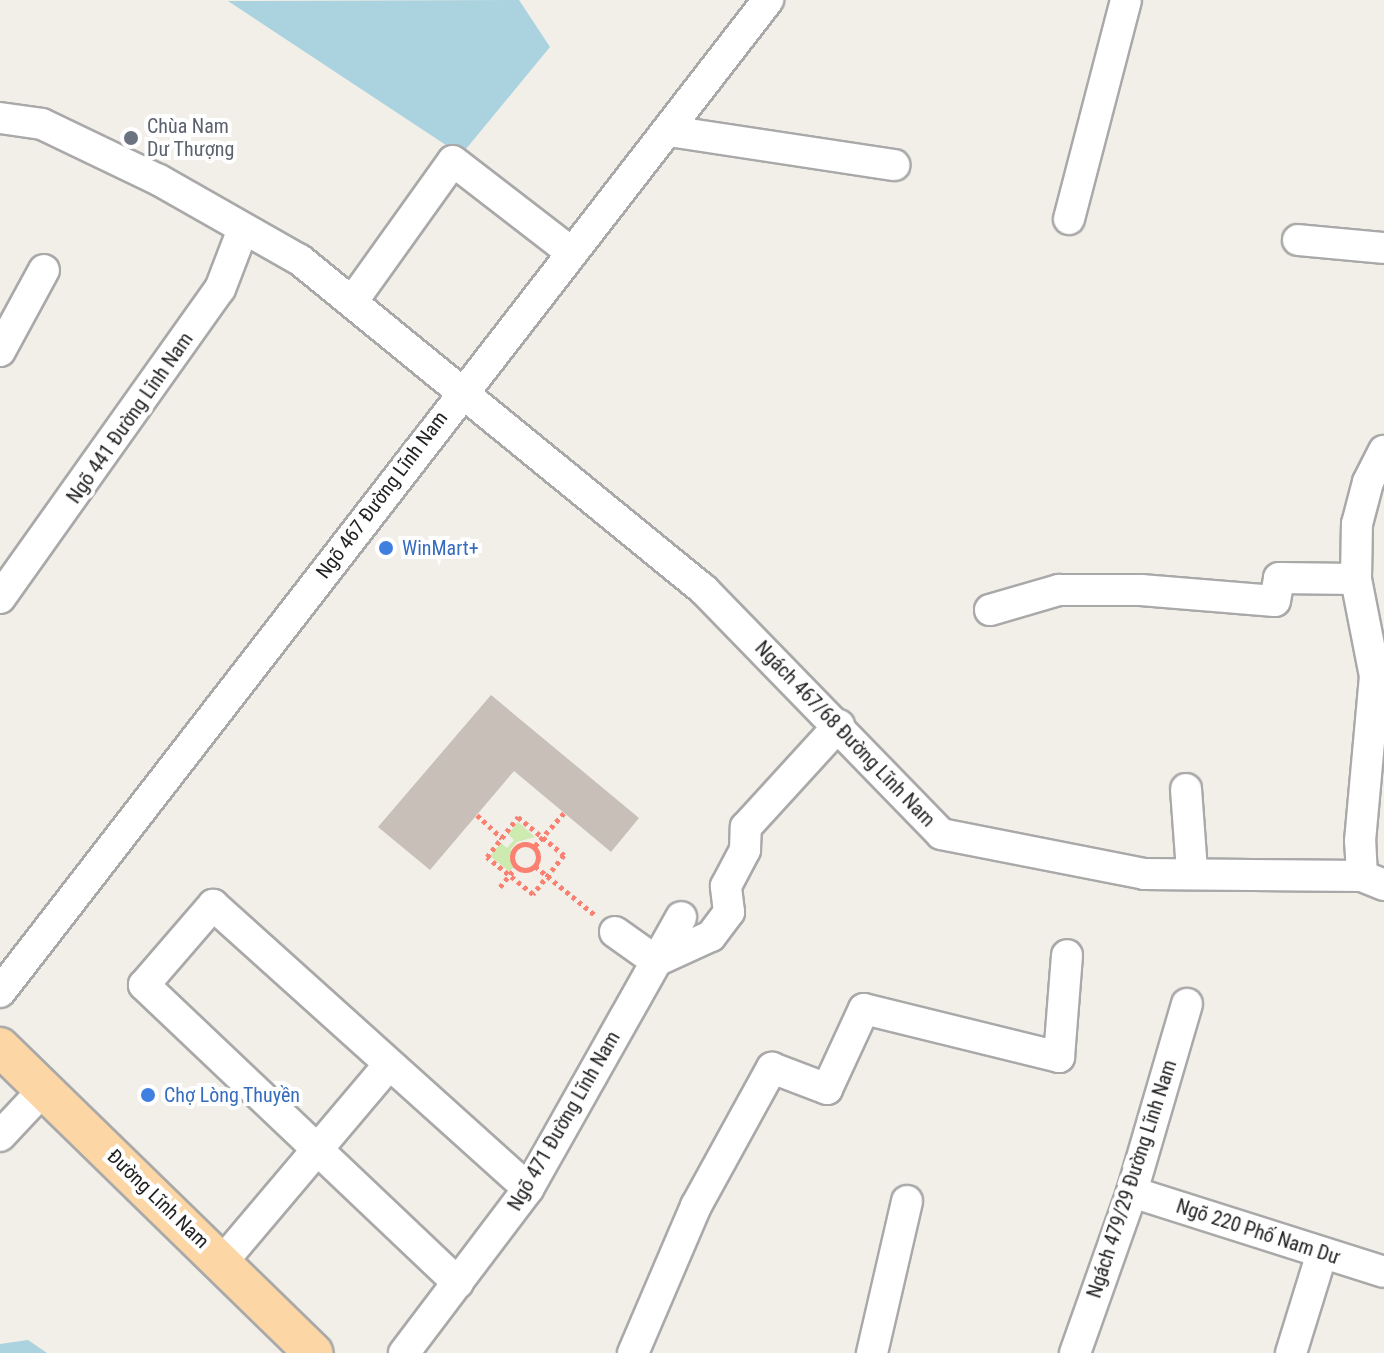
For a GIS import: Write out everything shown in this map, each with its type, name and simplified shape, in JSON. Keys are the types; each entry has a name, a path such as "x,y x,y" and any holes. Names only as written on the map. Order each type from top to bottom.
{"main road":[{"name":"Đường Lĩnh Nam","path":"0,1047 314,1353"}],"street":[{"name":"Ngõ 467 Đường Lĩnh Nam","path":"0,992 463,388 669,131 768,0"},
{"path":"1069,219 1126,0"},
{"name":"Ngách 467/68 Đường Lĩnh Nam","path":"0,118 42,124 159,180 300,260 463,388 704,590 839,725 941,834 1144,874 1192,871 1373,881"},
{"path":"669,131 894,165"},
{"path":"352,302 453,161 572,253"},
{"name":"Ngõ 441 Đường Lĩnh Nam","path":"0,598 220,289 243,229"},
{"path":"1298,240 1384,248"},
{"path":"0,351 44,270"},
{"path":"1373,881 1360,841 1375,676 1356,579 1357,524 1368,482 1384,451"},
{"path":"990,610 1059,590 1141,590 1275,601 1279,578 1356,579"},
{"path":"615,932 656,961 711,936 729,912 726,886 745,850 746,827 839,725"},
{"path":"1186,789 1192,871"},
{"path":"458,1283 144,985 213,905 387,1067 528,1189"},
{"name":"Ngõ 471 Đường Lĩnh Nam","path":"404,1353 528,1189 681,917"},
{"path":"633,1353 696,1206 772,1068 827,1089 864,1009 1059,1057 1067,955"},
{"name":"Ngách 479/29 Đường Lĩnh Nam","path":"1075,1353 1132,1192 1187,1004"},
{"path":"223,1261 387,1067"},
{"path":"0,1136 45,1088"},
{"name":"Ngõ 220 Phố Nam Dư","path":"1132,1192 1384,1272"},
{"path":"872,1353 907,1201"},
{"path":"1291,1353 1322,1253"}],"path":[{"path":"535,866 535,846 564,813"},
{"path":"477,815 502,838"},
{"path":"518,817 542,837 564,855 533,894 487,857 518,817"},
{"path":"500,887 516,867 515,848 535,846"},
{"path":"516,867 535,866 574,898"}],"green space":[{"path":"518,822 535,837 517,842 511,849 514,866 510,872 490,856 501,843 507,848 514,840 508,834"}],"water":[{"path":"519,0 550,47 461,155 228,1"},
{"path":"28,1340 47,1353 0,1353 0,1344"}],"building":[{"path":"491,695 639,818 611,852 514,771 430,870 378,827"}],"place":[{"name":"Chùa Nam Dư Thượng","path":"131,138"},
{"name":"WinMart+","path":"386,548"},
{"name":"Chợ Lòng Thuyền","path":"148,1095"}]}
